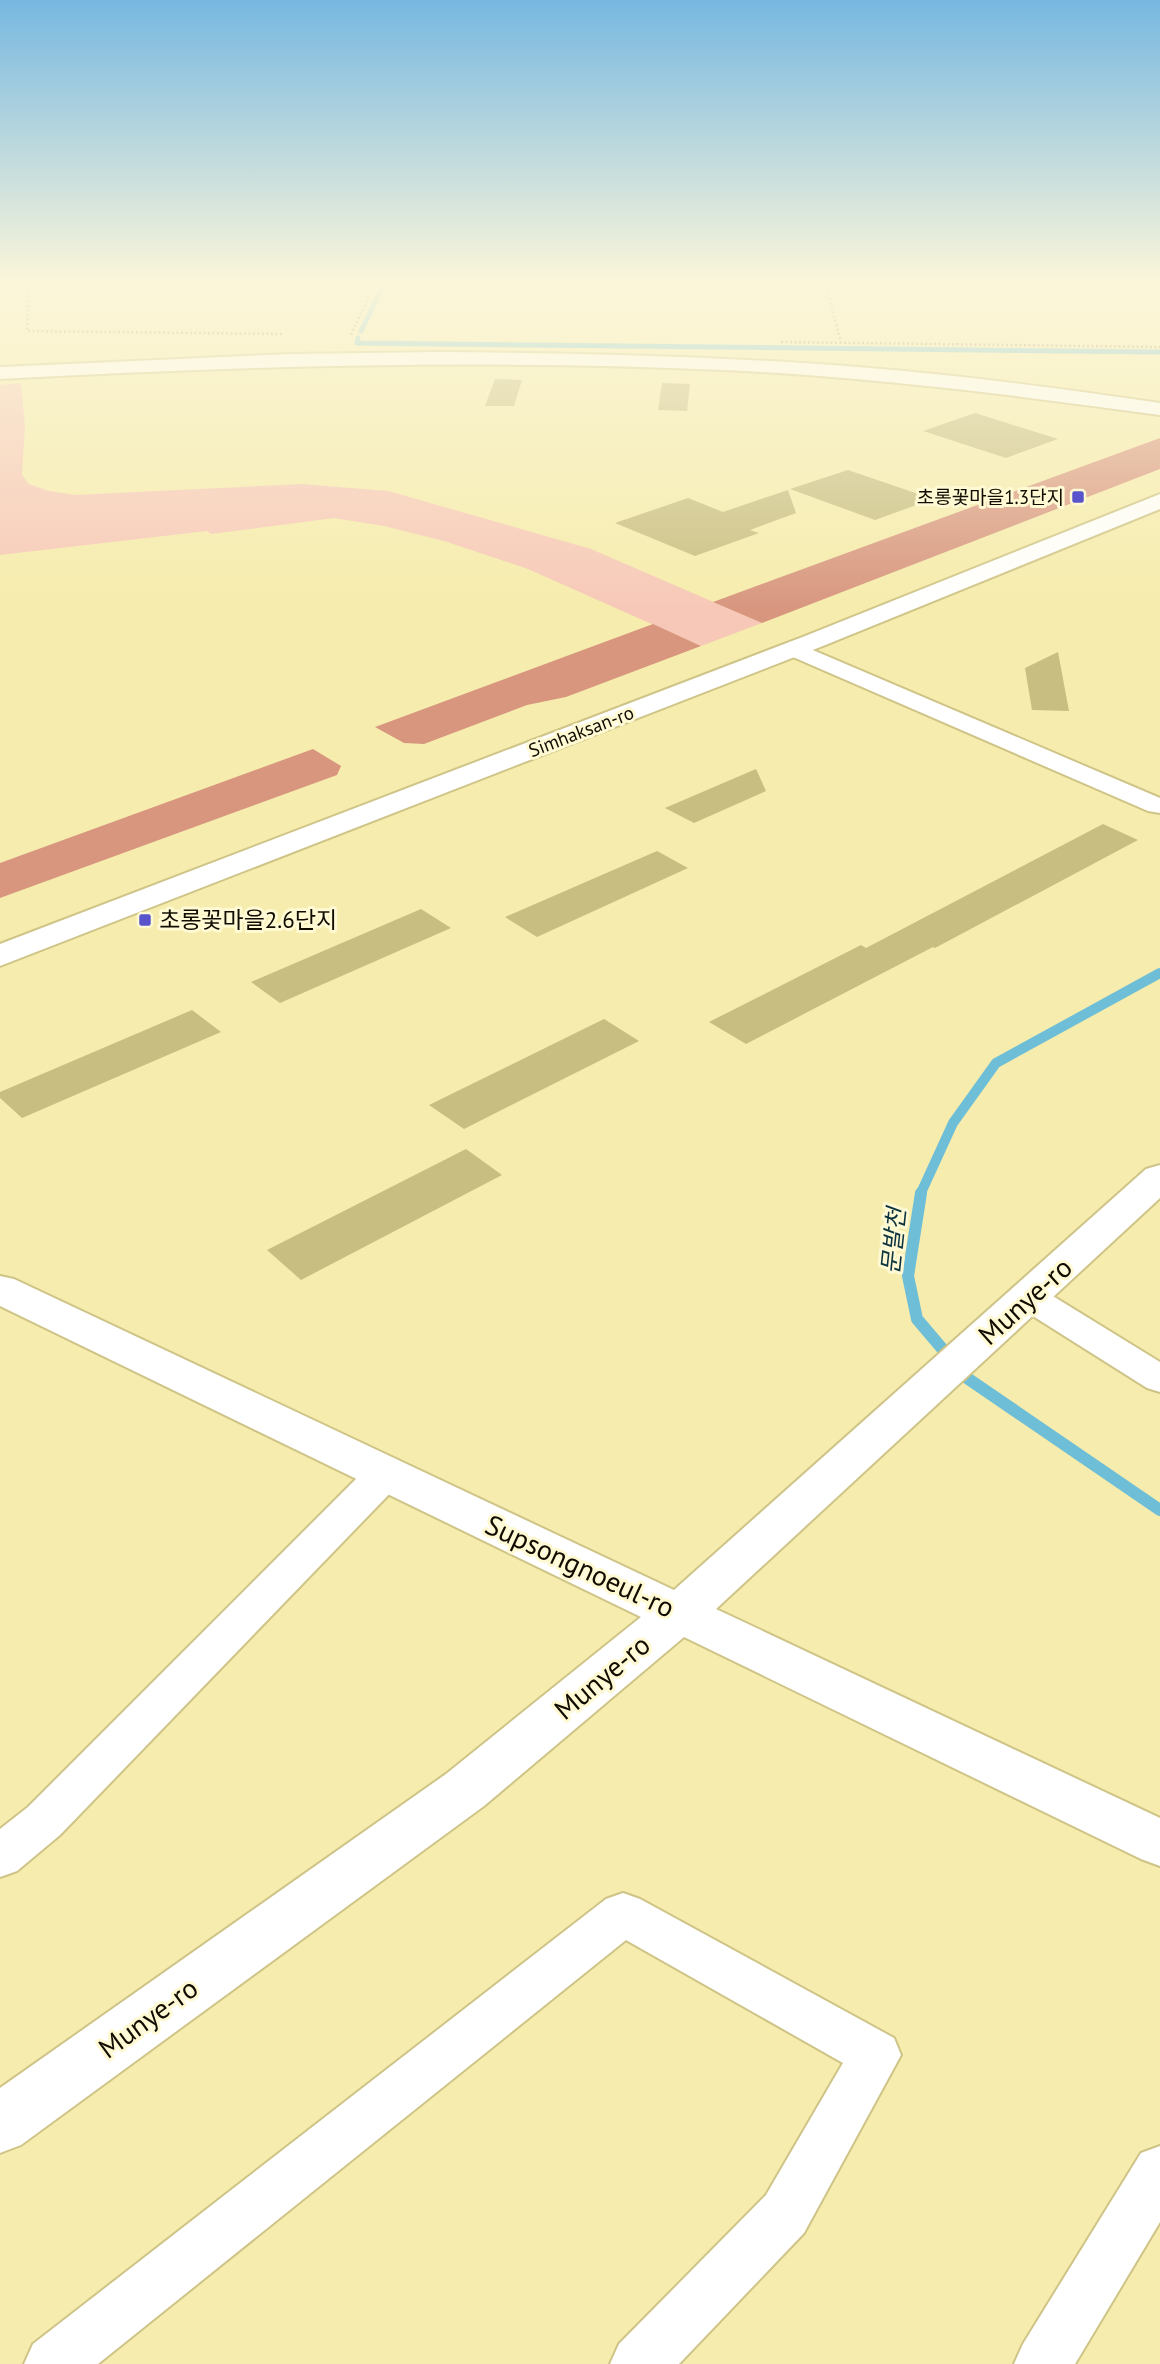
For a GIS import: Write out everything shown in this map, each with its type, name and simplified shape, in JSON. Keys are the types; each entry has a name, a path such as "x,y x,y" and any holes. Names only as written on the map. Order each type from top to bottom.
{"street":[{"path":"994,389 1160,409"},
{"name":"Simhaksan-ro","path":"0,956 794,649 1160,501"},
{"path":"794,649 1157,807"},
{"name":"Munye-ro","path":"0,2124 466,1790 681,1612 1030,1298 1160,1177"},
{"name":"Supsongnoeul-ro","path":"0,1289 384,1475 681,1612 1160,1843"},
{"path":"1030,1298 1160,1379"},
{"path":"0,1857 44,1821 384,1475"},
{"path":"53,2364 623,1914 876,2055 785,2214 639,2364"},
{"path":"1042,2364 1160,2172"}],"shaded area":[{"path":"0,389 22,389 25,425 22,475 29,484 49,491 75,495 302,484 388,491 591,549 762,623 701,646 528,569 444,541 384,526 334,518 211,534 207,531 0,555"},
{"path":"1160,438 1160,469 762,623 713,602"},
{"path":"653,624 701,646 566,697 527,705 424,744 404,743 375,727"},
{"path":"313,749 341,766 337,775 0,898 0,863"}],"building":[{"path":"491,389 519,389 514,406 485,406"},
{"path":"661,389 689,389 687,411 658,410"},
{"path":"975,413 1058,439 1006,458 923,431"},
{"path":"848,470 933,499 875,520 790,489"},
{"path":"788,490 796,513 750,530 759,533 695,556 615,523 688,498 723,512"},
{"path":"1058,652 1069,711 1032,710 1025,668"},
{"path":"756,769 766,791 694,823 665,808"},
{"path":"1103,824 1138,840 746,1044 709,1022 861,945 866,948"},
{"path":"657,851 688,868 537,937 505,917"},
{"path":"421,909 451,928 280,1003 251,982"},
{"path":"192,1010 221,1032 22,1118 0,1098 0,1092"},
{"path":"604,1019 639,1041 464,1129 429,1105"},
{"path":"466,1149 502,1175 301,1280 267,1250"}],"waterway":[{"name":"문발천","path":"920,1195 953,1123 996,1063 1160,973"},
{"name":"문발천","path":"921,1193 908,1276 917,1319 967,1378 1160,1510"}],"place":[{"name":"초롱꽃마을1.3단지","path":"1078,497"},
{"name":"초롱꽃마을2.6단지","path":"145,920"}]}
